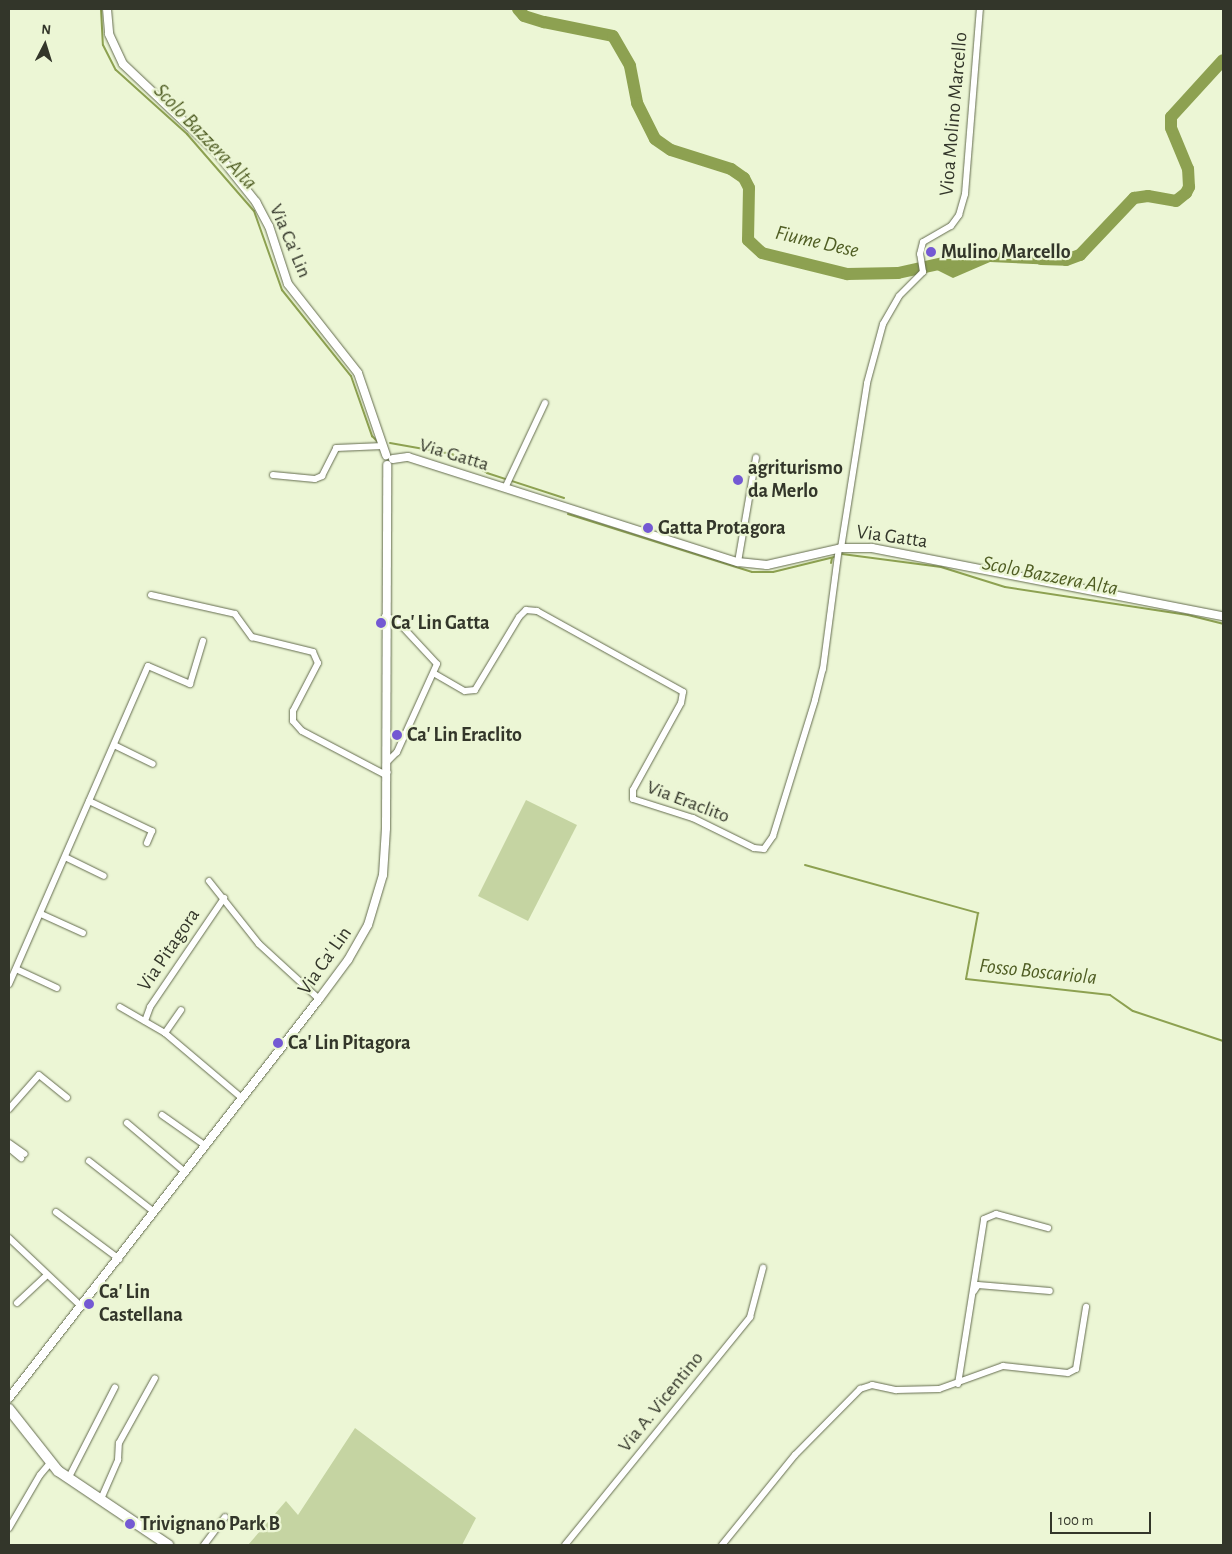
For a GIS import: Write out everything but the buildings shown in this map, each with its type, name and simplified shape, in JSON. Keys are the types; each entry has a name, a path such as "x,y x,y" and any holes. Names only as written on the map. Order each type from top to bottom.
{"main road":[{"path":"9,1409 50,1463 68,1479 101,1499 164,1544"}],"street":[{"name":"Via Ca' Lin","path":"9,1398 82,1307 319,999 356,948 376,905 385,861 388,761 385,616 389,460 358,373 288,284 269,226 256,202 211,146 123,64 109,34 107,9"},
{"name":"Vioa Molino Marcello","path":"840,548 867,383 884,324 899,296 923,272 921,260 923,242 951,226 959,215 965,194 980,9"},
{"name":"Via Gatta","path":"506,484 545,403"},
{"path":"273,475 315,479 322,476 336,448 383,446"},
{"name":"Via Gatta","path":"389,460 408,457 506,484 738,562 774,564 840,548 911,555 1223,616"},
{"path":"738,562 756,458"},
{"name":"Via Eraclito","path":"435,674 466,690 475,690 518,617 526,610 537,611 683,692 681,703 636,784 633,799 693,818 754,848 764,848 771,842 816,700 823,669 840,548"},
{"path":"152,595 235,614 252,637 313,652 318,663 293,711 297,727 384,774 388,772"},
{"path":"385,616 398,622 432,655 437,664 435,674 397,752 388,761"},
{"path":"9,984 148,666 190,684 202,642"},
{"path":"114,745 153,764"},
{"path":"89,802 152,831 146,843"},
{"path":"65,856 104,876"},
{"path":"209,881 259,944 319,999"},
{"name":"Via Pitagora","path":"145,1021 150,1007 224,898"},
{"path":"41,914 83,933"},
{"path":"16,969 57,988"},
{"name":"Via Pitagora","path":"120,1007 165,1033 242,1098"},
{"path":"165,1033 181,1010"},
{"path":"9,1108 39,1075 67,1098"},
{"path":"162,1116 206,1146"},
{"path":"127,1122 185,1172"},
{"path":"9,1143 23,1156 9,1148"},
{"path":"89,1161 154,1212"},
{"path":"56,1212 119,1259"},
{"path":"958,1384 984,1219 996,1214 1048,1228"},
{"path":"9,1238 82,1307"},
{"name":"Via A. Vicentino","path":"565,1545 750,1317 763,1268"},
{"path":"17,1303 47,1275"},
{"path":"973,1292 978,1285 1050,1291"},
{"path":"722,1545 795,1455 860,1389 872,1385 896,1390 939,1389 958,1384 987,1370 1002,1366 1060,1374 1076,1369 1086,1307"},
{"path":"101,1499 118,1460 119,1443 155,1378"},
{"path":"68,1479 115,1387"},
{"path":"9,1528 40,1475 50,1463"},
{"path":"204,1545 224,1517"}],"shaded area":[{"path":"956,249 1055,257 1057,260 1056,265 990,262 953,278 937,270 935,261"},
{"path":"526,800 577,825 528,921 478,896"},
{"path":"355,1428 476,1518 462,1545 248,1545 286,1501 298,1515"}],"waterway":[{"name":"Scolo Bazzera Alta","path":"101,9 103,45 116,70 187,134 254,211 282,290 351,376 372,436 378,442"},
{"name":"Fiume Dese","path":"518,9 524,16 544,22 613,36 630,66 637,103 655,139 671,150 731,169 744,178 749,188 748,240 762,253 847,274 898,273 952,261"},
{"name":"Fiume Dese","path":"1041,259 1066,260 1080,255 1134,198 1148,196 1176,201 1186,193 1189,187 1188,169 1171,128 1171,117 1223,60"},
{"name":"Scolo Bazzera Alta","path":"390,443 452,454 487,473 564,498"},
{"name":"Scolo Bazzera Alta","path":"568,514 752,572 773,572 834,557"},
{"name":"Scolo Bazzera Alta","path":"842,554 941,567 1005,587 1188,615 1223,624"},
{"name":"Fosso Boscariola","path":"831,563 832,558"},
{"name":"Fosso Boscariola","path":"805,865 978,913 966,979 1110,995 1133,1011 1223,1041"}],"place":[{"name":"Mulino Marcello","path":"931,252"},
{"name":"agriturismo da Merlo","path":"738,480"},
{"name":"Gatta Protagora","path":"648,528"},
{"name":"Ca' Lin Gatta","path":"381,623"},
{"name":"Ca' Lin Eraclito","path":"397,735"},
{"name":"Ca' Lin Pitagora","path":"278,1043"},
{"name":"Ca' Lin Castellana","path":"89,1304"},
{"name":"Trivignano Park B","path":"130,1524"}]}
